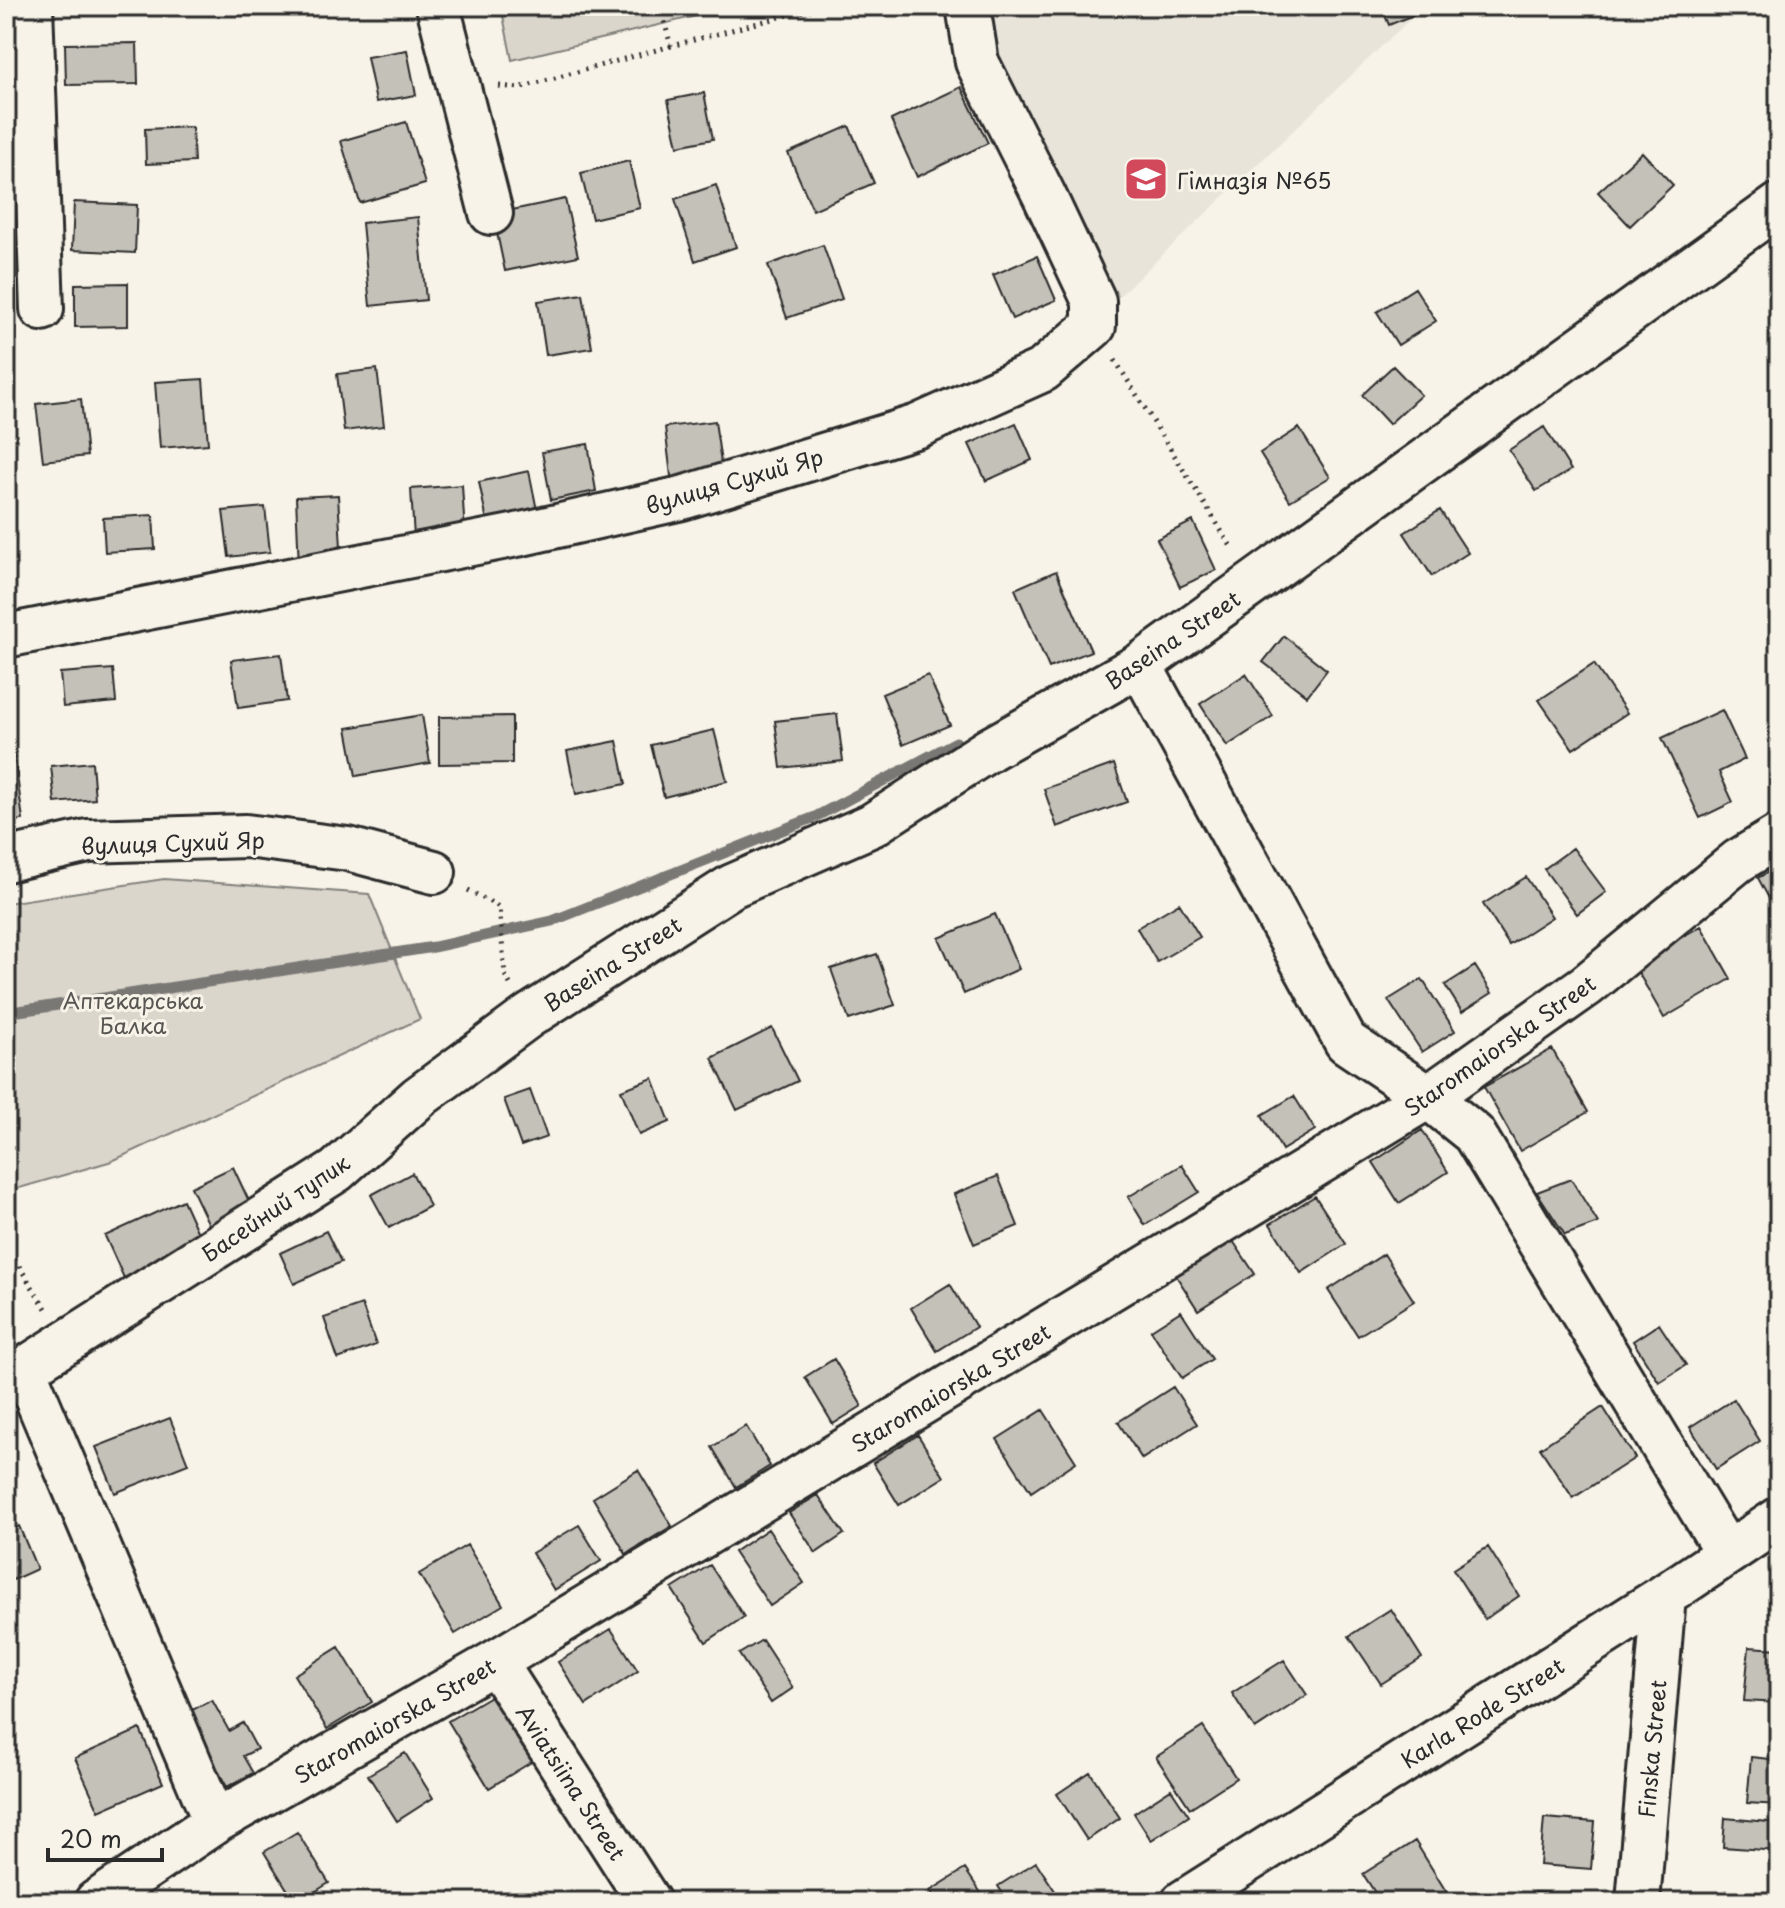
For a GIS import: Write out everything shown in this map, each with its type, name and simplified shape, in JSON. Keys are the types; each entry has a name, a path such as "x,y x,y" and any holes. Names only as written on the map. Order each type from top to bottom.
{"street":[{"path":"31,6 42,309"},
{"path":"438,6 491,213"},
{"path":"968,6 977,62 1094,301 1094,326"},
{"name":"Baseina Street","path":"529,1016 732,886 872,825 990,749 1140,665 1779,205"},
{"name":"вулиця Сухий Яр","path":"6,636 517,535 682,498 918,426 1043,370 1094,326"},
{"path":"1140,665 1346,1042 1428,1097 1474,1134 1727,1553"},
{"name":"вулиця Сухий Яр","path":"6,860 88,841 246,836 348,849 434,872"},
{"name":"Staromaiorska Street","path":"96,1902 215,1822 495,1662 1428,1097 1587,985 1738,861 1779,836"},
{"name":"Басейний тупик","path":"15,1374 336,1171 419,1097 529,1016"},
{"path":"15,1374 215,1822"},
{"name":"Karla Rode Street","path":"1183,1902 1664,1596 1779,1519"},
{"name":"Finska Street","path":"1638,1902 1664,1596"},
{"name":"Aviatsiina Street","path":"495,1662 649,1902"}],"path":[{"path":"660,6 671,46"},
{"path":"519,88 822,6"},
{"path":"1094,326 1254,583"},
{"path":"499,907 505,975"},
{"path":"6,1246 67,1342"}],"shaded area":[{"name":"Гімназія №65","path":"978,6 1424,6 1113,302 987,56"}],"green space":[{"path":"501,6 738,6 512,60"},
{"name":"Аптекарська Балка","path":"164,879 369,894 420,1019 112,1161 6,1192 6,903"}],"building":[{"path":"1381,6 1415,6 1418,13 1389,25"},
{"path":"137,43 138,84 66,85 65,44"},
{"path":"407,50 416,95 376,102 367,57"},
{"path":"961,87 988,143 917,177 891,120"},
{"path":"704,93 713,139 678,146 668,100"},
{"path":"406,122 425,184 360,203 341,141"},
{"path":"849,126 874,183 813,210 788,153"},
{"path":"192,127 194,162 146,164 145,129"},
{"path":"1642,152 1673,185 1630,226 1598,192"},
{"path":"629,161 640,208 592,219 581,173"},
{"path":"716,185 736,247 695,261 675,199"},
{"path":"565,199 578,256 505,271 493,214"},
{"path":"74,202 137,205 135,253 72,250"},
{"path":"418,217 426,300 370,306 362,223"},
{"path":"823,245 842,299 787,318 768,265"},
{"path":"1037,256 1056,300 1012,319 993,275"},
{"path":"128,283 128,326 75,327 75,284"},
{"path":"1415,288 1436,321 1398,345 1377,312"},
{"path":"583,294 592,348 546,355 538,301"},
{"path":"1393,366 1421,395 1389,424 1362,395"},
{"path":"377,369 384,426 344,431 337,374"},
{"path":"203,379 208,444 160,448 155,382"},
{"path":"81,399 87,456 43,461 36,404"},
{"path":"715,421 723,477 672,484 665,427"},
{"path":"1016,423 1032,460 986,481 969,444"},
{"path":"1544,427 1571,470 1536,491 1509,450"},
{"path":"1299,428 1330,477 1290,501 1260,453"},
{"path":"588,444 596,491 551,500 542,452"},
{"path":"529,471 540,525 490,536 479,482"},
{"path":"462,485 465,534 414,538 411,489"},
{"path":"338,495 342,565 299,567 296,497"},
{"path":"265,507 270,552 229,557 223,511"},
{"path":"1440,510 1468,553 1432,576 1404,533"},
{"path":"153,515 155,549 105,552 103,518"},
{"path":"1193,521 1216,570 1180,587 1157,539"},
{"path":"1056,571 1091,651 1049,668 1015,589"},
{"path":"1284,636 1327,670 1307,696 1263,662"},
{"path":"281,654 287,701 238,708 231,660"},
{"path":"1594,664 1627,713 1573,749 1539,700"},
{"path":"113,669 116,702 63,707 60,673"},
{"path":"1246,674 1273,716 1227,746 1200,704"},
{"path":"928,675 950,725 903,745 882,694"},
{"path":"1722,710 1745,759 1719,772 1733,802 1700,818 1662,738"},
{"path":"837,714 843,761 781,768 775,721"},
{"path":"422,715 430,763 356,776 347,728"},
{"path":"512,716 512,763 439,764 439,717"},
{"path":"714,730 727,781 664,797 651,745"},
{"path":"617,741 626,784 576,794 567,751"},
{"path":"14,753 23,820 6,822 6,754"},
{"path":"92,762 95,799 55,803 51,766"},
{"path":"1114,764 1127,802 1057,827 1044,789"},
{"path":"1573,848 1606,892 1577,914 1544,869"},
{"path":"1779,866 1779,917 1758,878"},
{"path":"1526,877 1552,917 1509,945 1483,904"},
{"path":"1179,903 1200,937 1157,962 1137,928"},
{"path":"995,914 1019,969 964,994 939,938"},
{"path":"1701,926 1731,979 1664,1018 1634,965"},
{"path":"877,954 895,1005 849,1020 831,969"},
{"path":"1475,966 1492,993 1462,1012 1445,985"},
{"path":"1422,979 1455,1031 1422,1052 1388,1000"},
{"path":"772,1028 798,1081 737,1110 712,1058"},
{"path":"1552,1049 1588,1112 1520,1151 1484,1087"},
{"path":"653,1078 670,1122 639,1135 621,1090"},
{"path":"530,1090 547,1137 521,1146 504,1099"},
{"path":"1294,1096 1315,1130 1282,1150 1262,1115"},
{"path":"1422,1130 1448,1172 1399,1203 1373,1162"},
{"path":"1182,1165 1199,1192 1145,1225 1128,1197"},
{"path":"233,1167 255,1214 213,1233 191,1187"},
{"path":"412,1173 430,1206 389,1228 371,1195"},
{"path":"998,1176 1018,1226 974,1244 954,1194"},
{"path":"1571,1179 1598,1223 1565,1235 1537,1192"},
{"path":"1315,1196 1346,1244 1301,1273 1270,1224"},
{"path":"183,1200 202,1242 124,1278 105,1236"},
{"path":"326,1231 341,1262 294,1284 280,1253"},
{"path":"1231,1238 1255,1274 1198,1310 1175,1274"},
{"path":"1384,1254 1414,1301 1358,1336 1328,1290"},
{"path":"950,1284 976,1327 937,1351 911,1308"},
{"path":"362,1305 376,1345 338,1359 324,1318"},
{"path":"1181,1311 1212,1359 1182,1378 1151,1330"},
{"path":"1659,1324 1686,1365 1659,1382 1633,1341"},
{"path":"834,1359 862,1406 833,1424 805,1377"},
{"path":"1173,1387 1197,1424 1142,1459 1118,1422"},
{"path":"1734,1399 1760,1441 1716,1469 1690,1427"},
{"path":"1603,1407 1635,1458 1573,1498 1540,1448"},
{"path":"1043,1410 1076,1462 1031,1492 997,1439"},
{"path":"170,1418 188,1464 115,1493 96,1447"},
{"path":"746,1426 770,1466 736,1487 712,1447"},
{"path":"918,1435 944,1477 899,1505 873,1463"},
{"path":"638,1470 672,1526 626,1554 593,1498"},
{"path":"818,1495 844,1534 816,1553 789,1513"},
{"path":"579,1525 601,1561 554,1590 532,1553"},
{"path":"19,1526 37,1569 6,1583 6,1532"},
{"path":"768,1529 804,1583 770,1606 734,1552"},
{"path":"467,1545 503,1605 455,1634 419,1574"},
{"path":"1488,1547 1519,1596 1485,1619 1453,1569"},
{"path":"710,1565 744,1617 706,1642 672,1589"},
{"path":"1391,1609 1422,1658 1381,1684 1349,1636"},
{"path":"611,1629 638,1671 586,1705 558,1662"},
{"path":"762,1640 793,1688 771,1703 739,1654"},
{"path":"339,1647 372,1702 327,1729 294,1675"},
{"path":"1749,1647 1779,1649 1779,1703 1744,1701"},
{"path":"1284,1660 1307,1695 1255,1729 1232,1693"},
{"path":"492,1695 533,1761 489,1788 448,1721"},
{"path":"212,1700 229,1731 243,1723 257,1749 243,1756 253,1773 227,1787 186,1713"},
{"path":"1203,1727 1236,1778 1190,1808 1156,1757"},
{"path":"140,1729 163,1783 99,1811 75,1758"},
{"path":"405,1753 433,1798 397,1821 368,1775"},
{"path":"1751,1757 1779,1760 1779,1805 1747,1803"},
{"path":"1090,1772 1120,1818 1087,1840 1057,1794"},
{"path":"1171,1789 1189,1816 1151,1840 1134,1813"},
{"path":"1544,1818 1595,1822 1591,1869 1540,1865"},
{"path":"1725,1818 1779,1823 1778,1851 1723,1847"},
{"path":"297,1832 329,1883 295,1902 264,1852"},
{"path":"1415,1841 1447,1893 1434,1902 1381,1902 1363,1874"},
{"path":"1036,1862 1057,1894 1044,1902 1008,1902 998,1886"},
{"path":"965,1869 987,1902 937,1902 930,1891"},
{"path":"1726,1891 1779,1895 1779,1902 1725,1902"},
{"path":"1535,1892 1583,1895 1582,1902 1534,1902"}],"waterway":[{"path":"6,1013 434,947 552,921 815,817 956,742"}],"place":[{"name":"Гімназія №65","path":"1146,179"}]}
